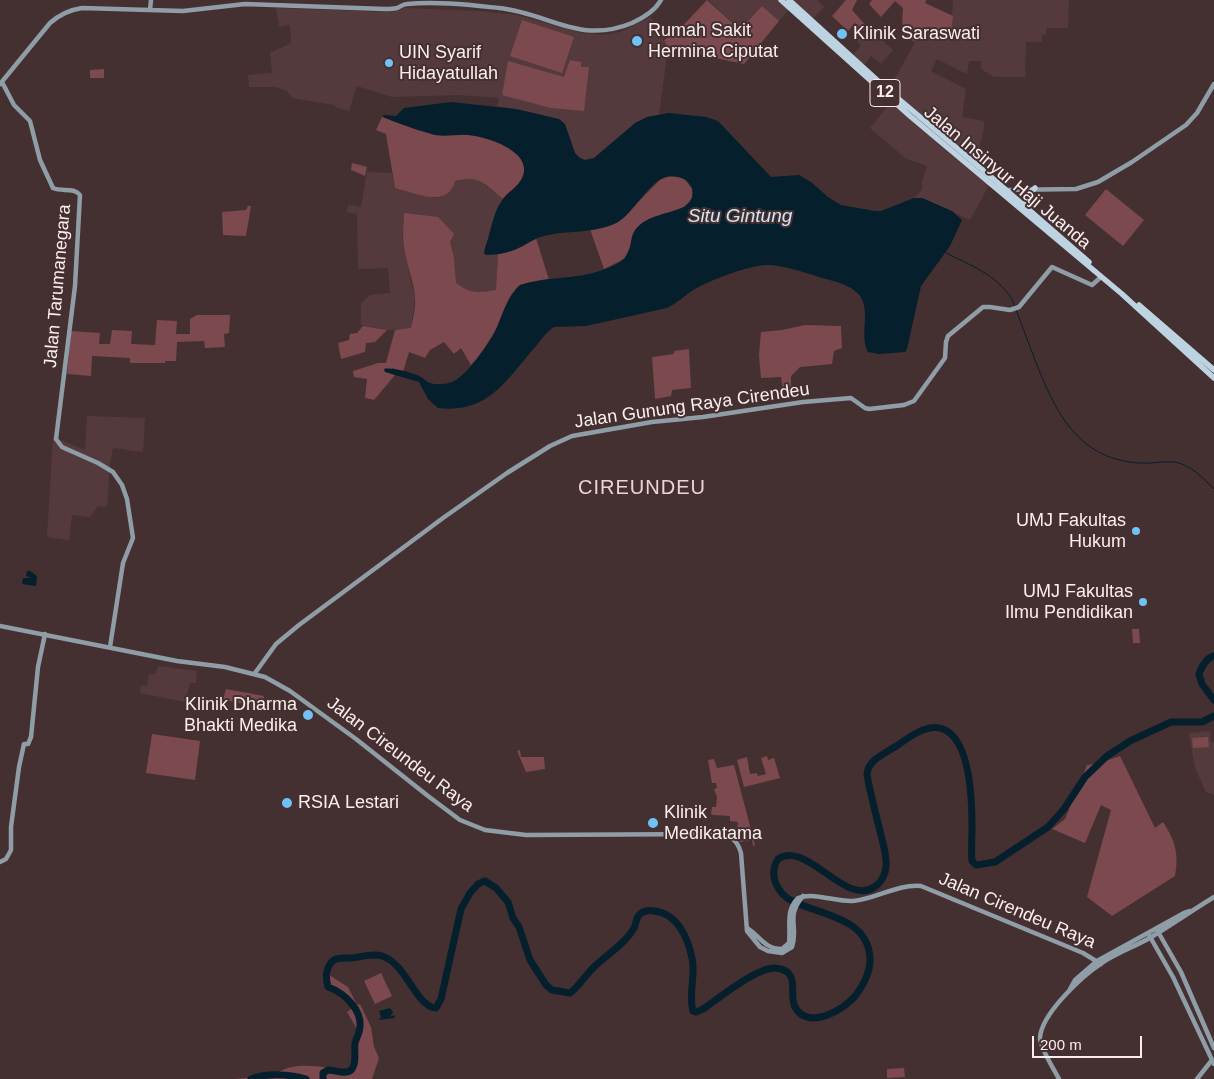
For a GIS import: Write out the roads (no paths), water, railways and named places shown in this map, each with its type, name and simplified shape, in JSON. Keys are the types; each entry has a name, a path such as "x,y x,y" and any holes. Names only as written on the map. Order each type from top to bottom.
{"highway":[{"name":"Jalan Insinyur Haji Juanda","path":"781,0 899,106 1026,208 1214,370"},
{"name":"Jalan Insinyur Haji Juanda","path":"789,0 888,90 1004,191 1030,218 1101,277 1214,378"},
{"path":"1026,208 1026,196 1035,188"}],"street":[{"name":"Jalan Tarumanegara","path":"110,647 123,563 133,538 126,494 113,472 62,446 56,439 75,286 80,195 78,192 53,188 40,160 30,121 14,105 1,83 44,29 60,15 82,8 150,6 183,11 245,4 385,9 396,8 404,4 509,9 593,32 616,29 639,20 657,7 661,0"},
{"path":"1004,191 1035,188 1076,189 1098,182 1115,173 1186,125 1197,113 1214,84"},
{"name":"Jalan Gunung Raya Cirendeu","path":"255,673 276,644 299,625 451,512 523,462 563,440 589,432 652,422 703,417 803,402 849,398 866,408 906,405 914,401 942,363 946,355 946,339 978,310 983,308 1015,308 1026,301 1052,268 1092,285 1101,277"},
{"name":"Jalan Cireundeu Raya","path":"0,626 177,661 221,666 255,673 276,682 290,691 368,747 460,820 477,828 526,836 716,834 730,836 736,842 741,854 747,928"},
{"path":"0,862 6,859 11,850 11,826 19,767 24,744 29,743 31,736 38,667 45,634"},
{"name":"Jalan Cirendeu Raya","path":"747,928 749,934 760,947 778,954 786,952 792,947 794,940 794,907 804,896 851,901 871,898 904,886 921,886 1083,953 1099,962"},
{"path":"1059,1079 1041,1044 1040,1035 1047,1019 1070,989 1099,962 1150,938 1157,931 1185,917 1191,911 1214,897"},
{"path":"1157,931 1181,972 1214,1048"},
{"path":"1150,938 1161,939"},
{"path":"1150,938 1173,978 1213,1062 1196,1079"}],"water":[{"name":"Situ Gintung","path":"451,102 516,109 559,119 565,124 575,153 585,160 594,158 635,123 647,117 669,113 706,117 718,121 771,177 799,175 841,205 875,211 881,211 914,198 922,198 952,211 962,220 950,246 921,286 905,352 879,354 868,352 864,338 865,309 860,296 852,289 793,269 767,265 741,270 710,281 667,308 586,326 554,327 505,382 484,400 471,406 438,408 428,399 419,382 385,372 384,369 414,374 432,384 445,384 455,380 463,375 484,349 495,332 504,309 520,285 582,275 620,262 627,254 632,237 641,224 652,218 684,207 693,196 693,190 686,181 674,176 666,177 653,185 629,213 616,223 599,229 544,236 501,254 486,255 484,253 485,248 498,207 520,181 524,172 523,164 519,157 513,151 486,138 469,135 435,135 382,116 396,116 404,108"},
{"path":"27,571 37,576 36,586 22,584 23,578 31,578 26,576"},
{"path":"390,1008 393,1012 390,1017 394,1015 395,1018 379,1020 381,1017 379,1011"}],"waterway":[{"path":"946,253 991,277 1012,299 1051,397 1060,414 1084,442 1099,452 1118,460 1139,463 1180,463 1196,472 1214,489"},
{"path":"1214,656 1205,663 1199,674 1202,684 1214,700"},
{"path":"323,1079 323,1073 328,1070 340,1072 351,1070 355,1061 355,1043 360,1025 359,1017 352,1004 341,994 328,987 326,978 328,967 332,962 339,958 370,955 382,956 398,967 422,1000 429,1006 436,1008 441,999 461,909 470,893 478,884 485,881 496,888 508,902 530,960 546,985 552,990 570,993 593,968 626,939 634,928 638,916 645,911 652,911 669,916 675,921 688,942 693,965 691,998 693,1011 696,1012 703,1009 748,978 767,969 775,968 789,973 792,983 793,1002 801,1014 817,1018 826,1016 843,1007 862,987 870,965 868,946 862,935 854,927 831,915 788,899 776,884 774,878 775,865 778,859 790,855 802,858 840,883 853,889 865,891 882,880 885,874 886,862 867,775 870,765 878,757 925,729 943,729 952,735 959,745 968,773 971,803 972,861 976,865 995,862 1048,827 1064,809 1085,777 1107,756 1130,741 1171,722 1202,722 1214,716"},
{"path":"251,1079 278,1075 306,1079"}],"place":[{"name":"Klinik Saraswati","path":"842,34"},
{"name":"Rumah Sakit Hermina Ciputat","path":"637,41"},
{"name":"UIN Syarif Hidayatullah","path":"389,63"},
{"name":"UMJ Fakultas Hukum","path":"1136,531"},
{"name":"UMJ Fakultas Ilmu Pendidikan","path":"1143,602"},
{"name":"Klinik Dharma Bhakti Medika","path":"308,715"},
{"name":"RSIA Lestari","path":"287,803"},
{"name":"Klinik Medikatama","path":"653,823"}],"district":[{"name":"CIREUNDEU","path":"642,488"}]}
